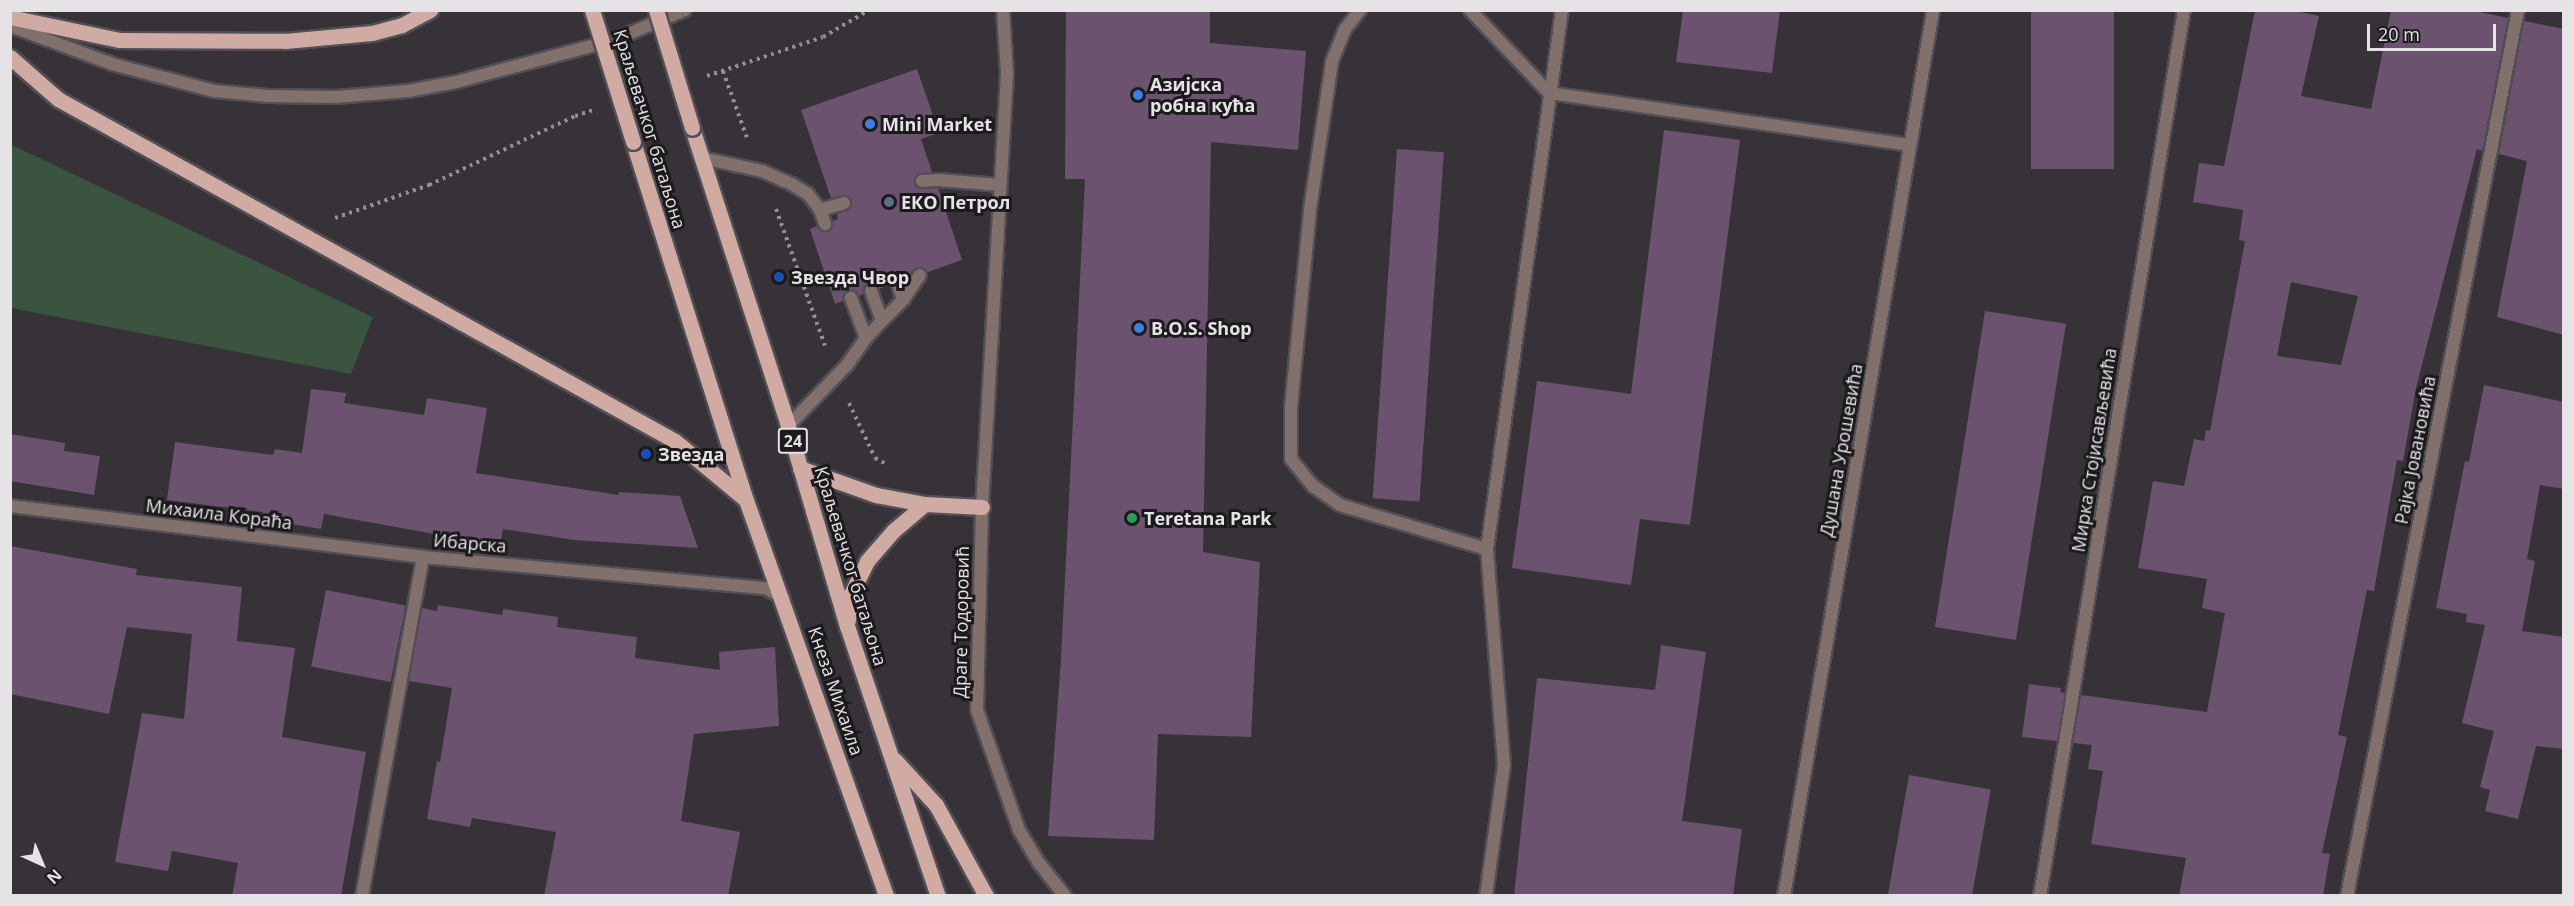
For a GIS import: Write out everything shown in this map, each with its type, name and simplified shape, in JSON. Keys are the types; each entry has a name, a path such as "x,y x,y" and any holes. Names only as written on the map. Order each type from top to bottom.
{"main road":[{"path":"10,17 119,40 285,41 372,33 402,25 430,10"},
{"name":"Краљевачког батаљона","path":"592,10 746,500"},
{"name":"Краљевачког батаљона","path":"656,10 788,426 847,627 890,755"},
{"path":"10,57 58,99 675,441 746,500"},
{"path":"800,468 876,495 925,504 982,507"},
{"name":"Кнеза Михаила","path":"746,500 783,598 886,896"},
{"path":"847,627 851,594 867,561 892,531 925,504"},
{"path":"890,755 936,805 986,896"},
{"name":"Кнеза Михаила","path":"890,755 938,896"}],"street":[{"path":"10,26 112,64 214,91 268,96 336,97 408,91 456,82 614,40 686,10"},
{"path":"982,507 1007,74 1003,10"},
{"path":"1360,10 1344,29 1332,62 1310,210 1291,406 1291,459 1313,486 1340,505 1487,549"},
{"path":"1470,10 1549,93 1910,145"},
{"path":"1486,896 1504,765 1487,549 1562,10"},
{"name":"Душана Урошевића","path":"1784,896 1933,10"},
{"name":"Мирка Стојисављевића","path":"2040,896 2184,10"},
{"name":"Рајка Јовановића","path":"2346,896 2518,10"},
{"path":"702,158 762,171 793,185 808,194 820,210 825,224"},
{"path":"922,182 938,180 1000,185"},
{"path":"820,210 841,204 844,217"},
{"path":"788,426 847,365 866,338 903,300 920,275"},
{"path":"897,282 903,300"},
{"path":"871,291 882,321"},
{"path":"851,298 866,338"},
{"name":"Михаила Кораћа","path":"10,506 423,557"},
{"name":"Драге Тодоровић","path":"982,507 977,710 1019,830 1039,863 1065,896"},
{"name":"Ибарска","path":"362,896 423,557 766,588 783,598"}],"path":[{"path":"700,78 823,37 869,10"},
{"path":"723,71 751,148"},
{"path":"294,230 372,207 429,185 575,116 598,109"}],"green space":[{"path":"10,144 373,317 351,374 11,308"}],"building":[{"path":"1066,10 1210,10 1210,43 1306,51 1298,150 1211,142 1203,552 1260,562 1251,737 1158,734 1154,840 1048,836 1061,659 1085,179 1065,179"},
{"path":"1683,10 1780,10 1772,73 1676,62"},
{"path":"2031,10 2114,10 2114,169 2031,169"},
{"path":"2255,10 2291,10 2319,16 2301,96 2371,109 2391,10 2470,10 2508,18 2482,151 2477,149 2416,388 2403,461 2397,460 2374,591 2367,590 2338,735 2347,737 2322,853 2330,854 2323,896 2179,896 2186,858 2091,844 2103,771 2088,769 2092,745 2073,743 2081,695 2207,712 2225,613 2202,608 2207,579 2138,568 2153,481 2184,486 2194,439 2204,441 2206,430 2210,431 2245,241 2239,240 2243,210 2193,202 2199,163 2224,166","holes":["2291,282 2358,296 2341,365 2277,356"]},
{"path":"2524,21 2564,29 2564,335 2497,317 2527,161 2499,154"},
{"path":"917,69 939,133 921,139 932,172 918,174 914,182 919,189 938,188 962,260 928,272 924,268 917,267 905,280 899,274 894,274 889,280 889,285 879,289 876,284 869,283 864,286 863,294 859,296 856,291 849,290 844,293 843,301 835,304 810,229 817,226 823,232 828,231 833,226 833,221 838,219 837,214 850,209 852,201 845,195 831,198 801,110"},
{"path":"1664,130 1740,140 1690,525 1640,519 1631,585 1512,568 1537,381 1631,394"},
{"path":"1397,149 1444,152 1419,501 1373,498"},
{"path":"1985,311 2066,324 2016,640 1935,627"},
{"path":"2484,385 2564,402 2564,489 2540,485 2527,559 2535,561 2522,631 2564,637 2564,749 2536,746 2518,819 2485,811 2490,790 2480,787 2494,731 2462,723 2485,625 2466,622 2467,614 2436,608 2465,461 2469,462"},
{"path":"311,389 346,393 344,403 424,415 427,398 487,408 476,473 619,495 619,492 680,496 698,548 574,540 503,529 500,546 324,514 321,529 262,519 263,512 167,500 175,442 273,455 275,449 302,453"},
{"path":"10,434 65,443 64,451 100,456 94,495 10,481"},
{"path":"10,546 137,569 136,575 242,587 237,641 295,648 282,737 366,752 341,896 232,896 238,863 172,851 168,871 115,862 142,713 184,719 192,634 127,627 109,714 10,694"},
{"path":"326,590 406,605 391,682 311,667"},
{"path":"438,605 502,615 503,609 558,617 557,627 637,637 635,658 720,670 719,652 775,647 779,726 694,734 681,821 740,832 728,896 544,896 556,832 472,818 470,827 427,819 437,761 440,762 452,688 409,681 422,608 437,611"},
{"path":"1661,645 1706,652 1682,821 1742,829 1733,896 1514,896 1537,678 1655,690"},
{"path":"2029,684 2061,688 2060,692 2065,693 2057,741 2022,737"},
{"path":"1909,775 1991,789 1972,896 1888,896"}],"place":[{"name":"Азијска робна кућа","path":"1138,95"},
{"name":"Mini Market","path":"870,124"},
{"name":"ЕКО Петрол","path":"889,202"},
{"name":"Звезда Чвор","path":"779,277"},
{"name":"B.O.S. Shop","path":"1139,328"},
{"name":"Звезда","path":"646,454"},
{"name":"Teretana Park","path":"1132,518"}]}
